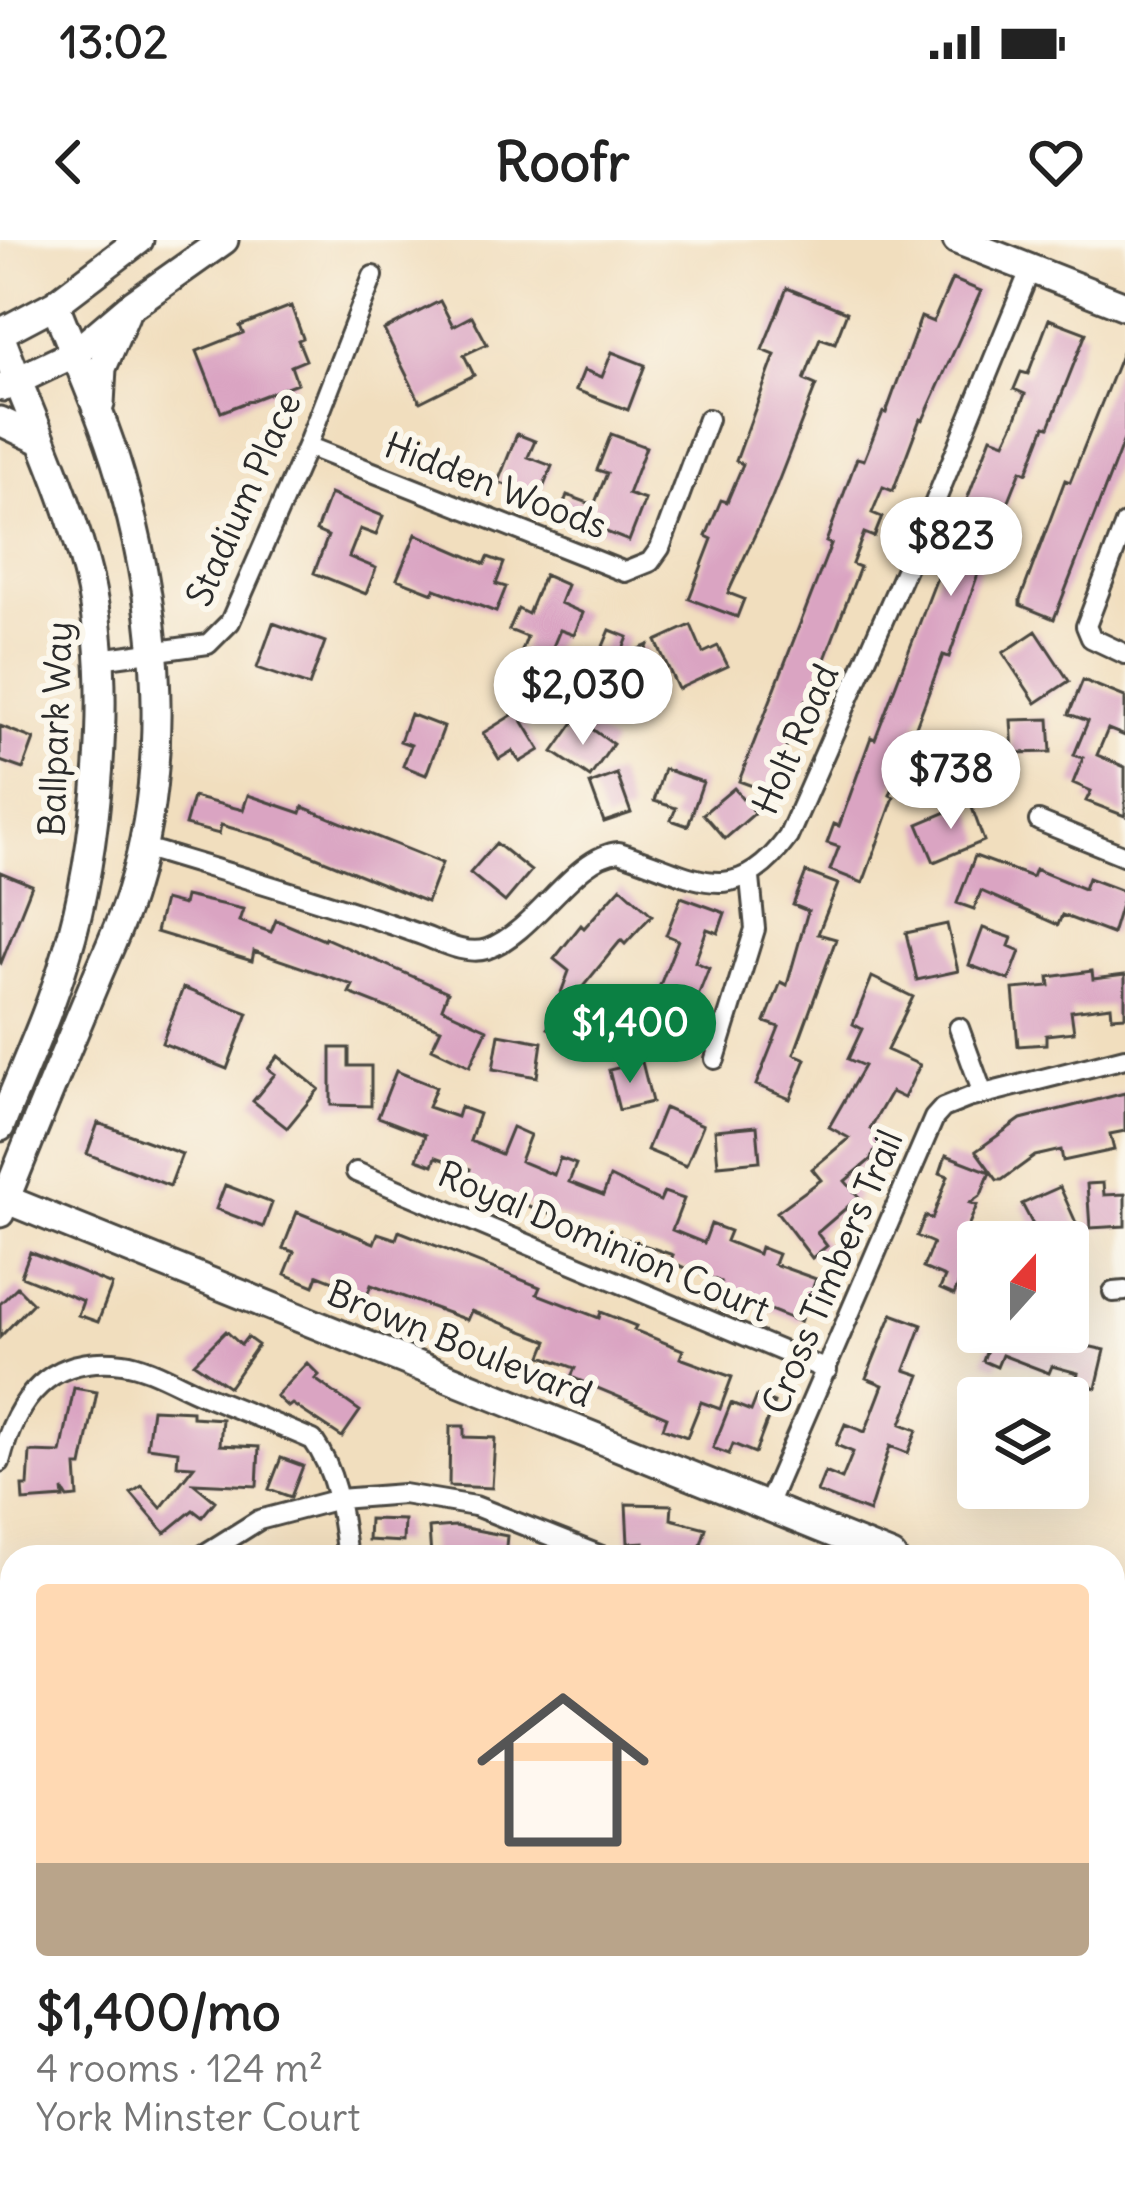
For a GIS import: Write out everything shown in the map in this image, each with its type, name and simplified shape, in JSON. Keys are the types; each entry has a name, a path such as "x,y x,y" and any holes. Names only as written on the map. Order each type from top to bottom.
{"main road":[{"path":"0,334 55,304 139,240"},
{"path":"9,385 75,353 128,308 224,240"},
{"path":"957,240 1125,306"},
{"path":"2,1203 131,893 142,847 156,728 153,652 129,509 99,415 55,304"},
{"path":"99,415 103,368 128,308"},
{"name":"Ballpark Way","path":"0,334 9,385 40,440 86,566 100,659 98,760 74,927 0,1127"},
{"path":"0,421 40,440"},
{"name":"Brown Boulevard","path":"2,1203 863,1545"}],"street":[{"name":"Holt Road","path":"750,878 768,865 788,837 808,796 1031,268"},
{"name":"Stadium Place","path":"100,659 208,644 230,622 307,446 373,276"},
{"name":"Hidden Woods","path":"307,446 625,572 650,562 661,548 708,419"},
{"path":"1125,524 1087,626 1091,638 1125,654"},
{"path":"1039,821 1125,856"},
{"path":"142,847 334,904 470,952 500,943 574,876 610,853 723,886 750,878 755,929 715,1059"},
{"path":"959,1028 983,1094"},
{"name":"Cross Timbers Trail","path":"767,1505 934,1118 943,1108 983,1094 1125,1058"},
{"name":"Royal Dominion Court","path":"356,1172 827,1370"},
{"path":"0,1462 10,1422 31,1391 55,1373 88,1363 126,1363 313,1440 329,1462 345,1545"},
{"path":"219,1545 259,1520 339,1499 403,1495 475,1506 574,1545"}],"building":[{"path":"952,279 981,291 920,419 893,491 883,487 872,513 882,517 874,537 864,533 852,564 860,567 809,701 805,700 769,792 739,781 831,544 826,542 857,458 864,460 886,413 921,317 933,322"},
{"path":"787,288 847,312 835,343 820,338 804,380 816,385 728,593 744,599 737,617 689,599 712,539 706,536 743,464 736,461 775,355 762,350"},
{"path":"440,301 453,326 472,316 487,344 464,355 474,375 420,402 384,330"},
{"path":"291,306 306,360 291,366 297,383 221,412 197,351 243,333 240,326"},
{"path":"1049,319 1086,333 1027,473 1021,470 1002,518 998,516 949,657 943,655 890,795 894,797 863,883 830,870 839,847 827,843 834,824 839,826 871,737 875,739 991,437 1005,442 1014,423 1025,394 1014,389 1021,372 1028,374"},
{"path":"1125,345 1125,437 1054,619 1020,605 1020,600 1065,480 1070,482"},
{"path":"612,352 645,365 628,410 576,390 584,370 602,377"},
{"path":"517,434 535,441 528,457 552,466 539,498 498,482"},
{"path":"611,434 646,447 628,494 645,500 629,541 560,514 567,495 594,505 607,473 597,470"},
{"path":"330,494 383,516 376,535 360,529 349,557 376,568 366,594 314,573 328,536 316,531"},
{"path":"416,534 485,564 488,557 504,563 496,584 506,587 496,612 397,579"},
{"path":"544,575 567,585 560,603 583,613 574,635 560,630 547,661 522,651 527,637 509,630 518,609 528,614"},
{"path":"273,623 325,642 309,686 257,668"},
{"path":"691,625 703,653 718,646 728,666 678,689 656,641"},
{"path":"610,630 628,637 620,657 648,645 627,698 578,679 591,648 601,651"},
{"path":"1036,631 1069,681 1036,703 1003,653"},
{"path":"1083,680 1125,697 1125,736 1108,729 1097,755 1125,767 1125,816 1086,801 1091,791 1073,783 1083,758 1074,755 1088,721 1069,714"},
{"path":"517,712 540,750 520,762 512,751 499,759 483,733"},
{"path":"410,714 444,727 426,775 403,766 411,745 400,741"},
{"path":"577,718 613,744 590,777 553,752"},
{"path":"1049,719 1051,752 1013,753 1011,720"},
{"path":"0,726 34,739 23,769 0,761"},
{"path":"976,736 1008,764 984,791 952,763"},
{"path":"664,769 703,782 688,826 671,820 676,808 654,801"},
{"path":"617,774 631,813 604,822 590,784"},
{"path":"734,788 755,813 725,839 703,814"},
{"path":"248,795 301,813 303,807 442,863 427,902 277,841 221,825 219,834 185,825 193,797 243,810"},
{"path":"970,802 984,841 934,862 918,824"},
{"path":"496,843 531,871 505,902 470,873"},
{"path":"975,856 1032,877 1035,869 1084,889 1088,878 1125,892 1112,934 1062,915 1058,925 981,891 974,909 957,903"},
{"path":"0,872 32,885 1,963 0,962"},
{"path":"806,872 838,884 818,934 836,939 794,1054 806,1059 790,1099 756,1085 779,1027 765,1022 781,982 787,985 808,911 793,905"},
{"path":"621,887 652,915 625,944 621,940 576,995 595,1002 580,1040 548,1028 569,971 554,959"},
{"path":"185,896 243,909 239,921 271,932 276,920 448,992 442,1008 487,1029 470,1066 432,1048 441,1029 349,993 353,985 254,951 252,961 156,932 164,900 183,905"},
{"path":"681,897 725,913 718,933 707,929 695,962 709,968 694,1006 682,1001 664,1047 628,1033 641,1000 652,1005 678,940 666,935"},
{"path":"947,924 958,971 917,980 906,933"},
{"path":"983,928 1012,938 1009,946 1020,951 1009,980 969,965"},
{"path":"1092,971 1093,979 1125,975 1125,1016 1112,1017 1111,1006 1071,1011 1074,1032 1046,1035 1046,1044 1018,1046 1013,989 1050,986 1049,977"},
{"path":"872,977 913,997 887,1050 920,1065 904,1098 891,1092 870,1129 883,1136 870,1160 845,1181 859,1197 817,1233 827,1246 812,1258 777,1212 821,1180 812,1169 849,1138 829,1127 864,1066 848,1059 862,1029 853,1024"},
{"path":"183,988 248,1013 227,1069 162,1043"},
{"path":"499,1034 542,1042 537,1077 493,1069"},
{"path":"331,1048 349,1048 349,1066 371,1066 371,1106 331,1105"},
{"path":"278,1056 319,1089 287,1128 253,1101 275,1074 268,1069"},
{"path":"642,1062 652,1102 619,1110 609,1070"},
{"path":"396,1071 436,1087 428,1107 457,1117 460,1107 479,1114 470,1141 501,1154 512,1127 530,1135 520,1161 554,1175 560,1158 576,1164 569,1182 603,1195 610,1177 660,1201 664,1192 684,1199 672,1230 704,1243 711,1224 730,1231 726,1241 758,1254 760,1247 778,1254 774,1264 816,1279 800,1322 718,1289 721,1282 670,1262 673,1255 517,1202 467,1179 470,1169 436,1157 433,1165 417,1159 425,1135 378,1117"},
{"path":"1125,1093 1125,1131 1110,1134 1114,1150 1063,1161 1061,1150 1035,1156 1002,1180 997,1180 976,1151 1021,1119"},
{"path":"664,1108 703,1125 686,1166 647,1150"},
{"path":"98,1123 182,1154 170,1186 87,1154"},
{"path":"757,1126 760,1161 718,1165 715,1130"},
{"path":"946,1155 990,1172 981,1195 970,1203 977,1205 970,1221 957,1221 954,1295 940,1289 945,1277 923,1268 933,1243 917,1236 925,1216 932,1219 948,1176 940,1173"},
{"path":"1103,1183 1104,1195 1125,1194 1125,1226 1090,1228 1087,1184"},
{"path":"225,1185 272,1203 263,1227 216,1209"},
{"path":"1060,1187 1075,1221 1031,1221 1022,1204"},
{"path":"297,1212 374,1243 378,1233 396,1239 399,1231 540,1287 537,1294 599,1318 601,1312 636,1326 634,1330 683,1350 680,1358 732,1377 720,1409 701,1402 687,1437 663,1428 667,1417 571,1377 575,1368 542,1356 548,1341 471,1311 467,1320 371,1285 362,1309 341,1301 347,1286 318,1275 314,1286 285,1274 294,1252 283,1248"},
{"path":"30,1252 112,1285 98,1322 78,1315 83,1301 21,1276"},
{"path":"17,1287 33,1303 0,1337 0,1304"},
{"path":"892,1314 922,1325 905,1370 920,1375 901,1424 917,1430 908,1453 890,1446 869,1512 817,1492 825,1472 842,1479 853,1452 836,1445 845,1424 865,1432 883,1385 866,1378"},
{"path":"226,1331 241,1345 247,1337 258,1345 229,1387 194,1363"},
{"path":"1089,1346 1105,1350 1096,1388 1089,1386 1089,1377 1052,1366 1049,1373 1002,1355 997,1367 983,1361 986,1353 1089,1353"},
{"path":"307,1363 319,1375 315,1379 360,1411 342,1437 276,1396"},
{"path":"74,1388 97,1392 82,1466 76,1466 78,1497 68,1498 63,1490 64,1498 23,1501 30,1452 61,1453"},
{"path":"757,1396 774,1403 755,1453 733,1444 729,1454 713,1448 731,1403 751,1411"},
{"path":"152,1409 192,1411 192,1417 222,1419 220,1445 259,1447 257,1486 193,1483 215,1501 202,1517 193,1510 165,1533 131,1493 142,1486 161,1508 194,1466 177,1465 178,1451 147,1447"},
{"path":"450,1426 464,1426 464,1437 495,1438 492,1488 449,1486"},
{"path":"281,1458 303,1466 291,1497 269,1489"},
{"path":"626,1504 672,1505 671,1519 706,1528 701,1545 628,1543"},
{"path":"369,1519 404,1520 403,1542 368,1540"},
{"path":"455,1526 507,1536 506,1545 430,1545 429,1528"}]}
